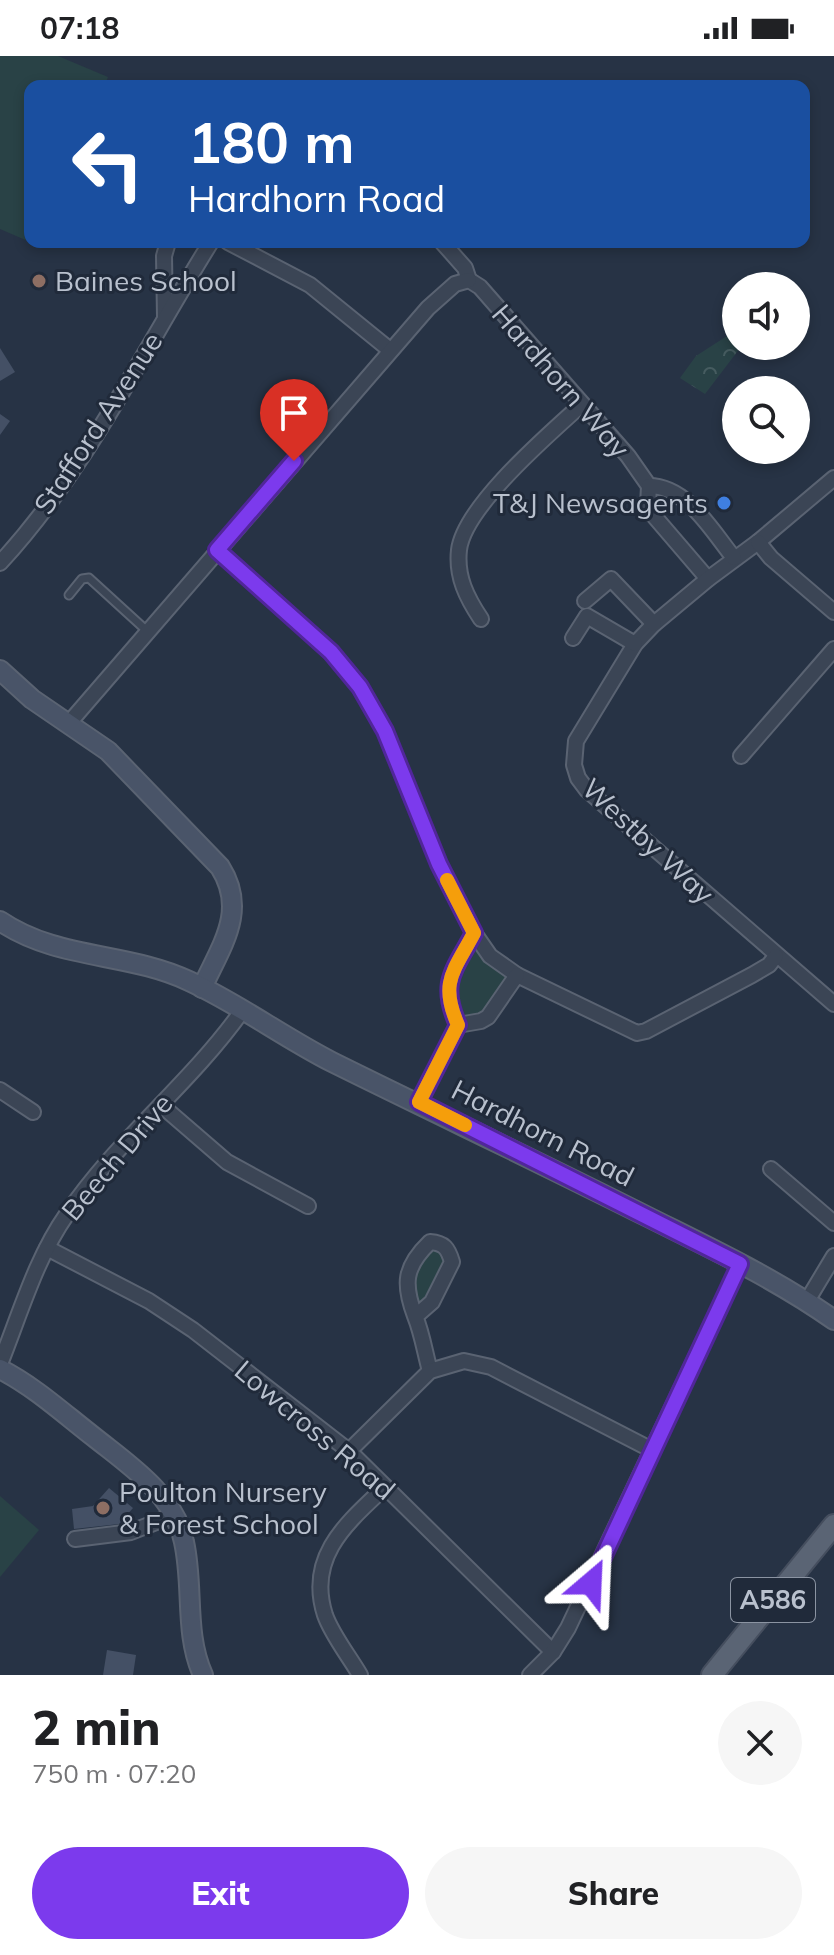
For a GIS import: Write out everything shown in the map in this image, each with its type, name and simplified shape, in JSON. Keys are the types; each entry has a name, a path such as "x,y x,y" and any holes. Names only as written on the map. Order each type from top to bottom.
{"main road":[{"name":"A586","path":"712,1675 834,1525"}],"street":[{"name":"Stafford Avenue","path":"165,319 166,248"},
{"name":"Stafford Avenue","path":"0,563 66,479 207,248"},
{"path":"240,248 303,280 390,350"},
{"name":"Hardhorn Way","path":"447,248 465,268 469,280 480,287 628,456 649,486 648,506 654,516 708,579"},
{"path":"69,723 390,350 443,294 462,280 469,280"},
{"path":"481,619 468,598 459,573 459,549 470,520 540,442 581,405"},
{"name":"Westby Way","path":"834,478 654,624 635,644 576,741 573,751 578,778 603,806 834,1004"},
{"name":"Hardhorn Way","path":"649,486 664,486 682,498 734,558"},
{"path":"758,542 771,558 834,612"},
{"path":"217,550 331,652 360,687 385,731 434,853 474,933 490,956 517,975 637,1033 752,975 769,965 776,956"},
{"path":"585,601 611,579 654,624"},
{"path":"573,638 587,616 635,644"},
{"path":"741,756 834,649"},
{"path":"0,670 32,699 108,751 220,867 227,878 233,905 231,924 202,988"},
{"name":"Hardhorn Road","path":"0,921 29,938 54,947 157,967 202,988 331,1062 419,1102 740,1264 807,1301 834,1320"},
{"path":"458,1025 449,1006 449,982 474,933"},
{"path":"458,1025 488,1017 517,975"},
{"name":"Beech Drive","path":"0,1366 60,1223 112,1156 161,1105 242,1011"},
{"path":"419,1102 458,1025"},
{"path":"0,1090 33,1112"},
{"path":"161,1105 227,1162 308,1206"},
{"path":"771,1169 834,1223"},
{"path":"416,1316 432,1302 452,1262 449,1250 441,1243 430,1242 414,1260 407,1280 408,1302 416,1316 430,1371"},
{"name":"Lowcross Road","path":"47,1248 149,1301 193,1330 349,1451 553,1652"},
{"path":"807,1301 834,1256"},
{"path":"530,1675 553,1652 568,1628 740,1264"},
{"path":"349,1451 430,1371 464,1361 491,1367 652,1450"},
{"path":"0,1366 28,1383 150,1483 174,1515 184,1538 187,1555 192,1649 203,1675"},
{"path":"360,1675 325,1615 323,1575 329,1549 337,1535 385,1487"},
{"path":"75,1539 109,1542 174,1515"}],"lane":[{"path":"69,595 82,579 89,578 146,630"}],"green space":[{"path":"0,56 58,56 108,77 107,80 24,80 24,239 0,229"},
{"path":"722,339 722,360 731,360 705,394 680,378 696,356"},
{"path":"474,933 517,975 494,1010 458,1025 448,998"},
{"path":"430,1242 452,1262 416,1316 409,1282"},
{"path":"0,1496 39,1530 0,1577"}],"building":[{"path":"0,348 15,372 0,381"},
{"path":"0,414 10,421 0,435"},
{"name":"Poulton Nursery & Forest School","path":"109,1488 133,1508 119,1524 74,1529 72,1509 93,1506"},
{"path":"107,1650 136,1655 133,1675 103,1675"}],"slow traffic":[{"path":"447,880 474,933 449,982 449,1006 458,1025 419,1102 465,1125"}],"place":[{"name":"Baines School","path":"39,281"},
{"name":"T&J Newsagents","path":"724,503"},
{"name":"Poulton Nursery & Forest School","path":"103,1508"}],"route":[{"path":"294,461 217,550 331,652 360,687 385,731 439,864 474,933 449,982 449,1006 458,1025 419,1102 740,1264 591,1583"}]}
